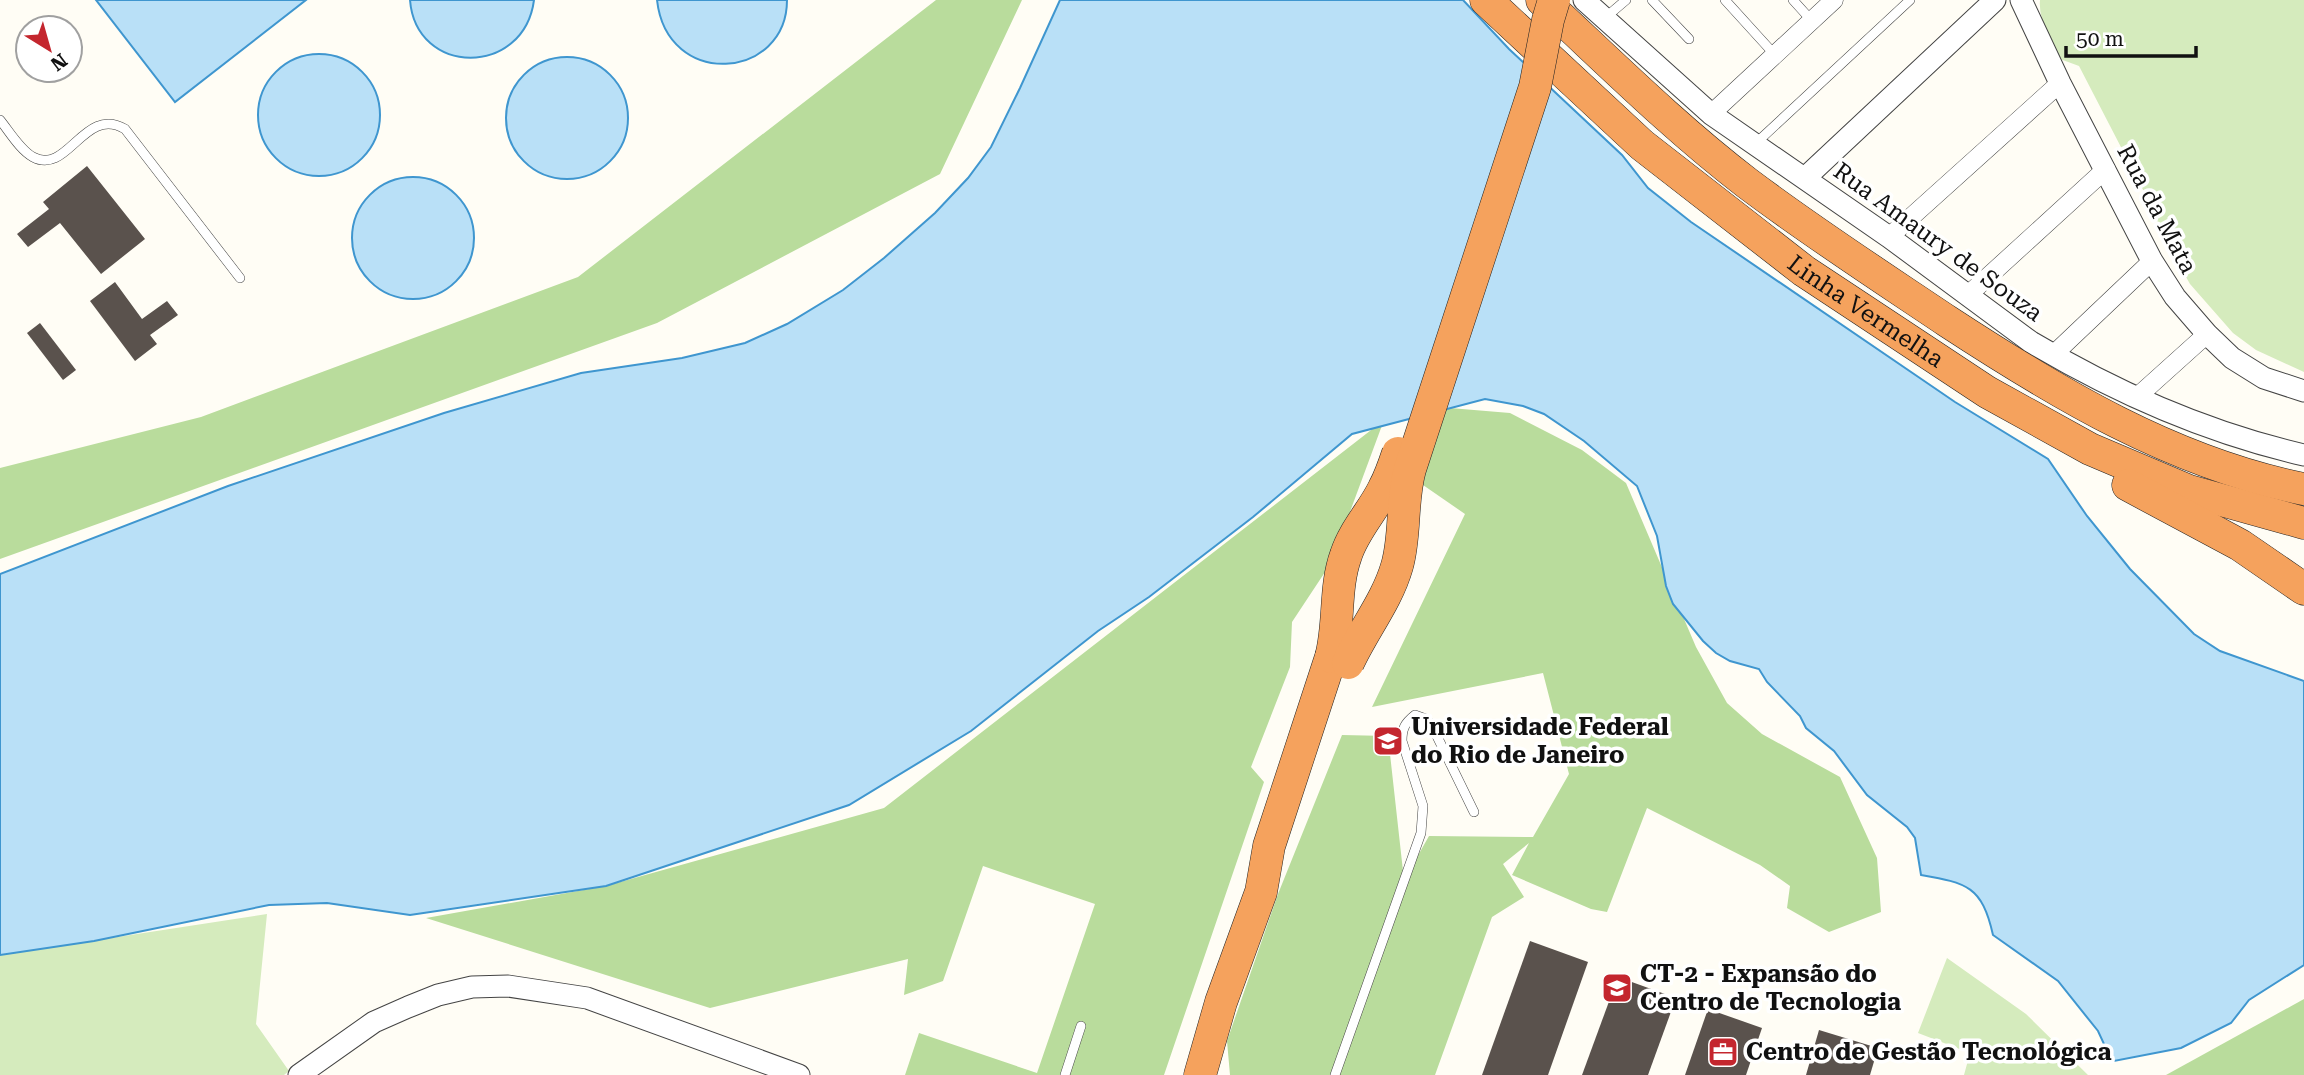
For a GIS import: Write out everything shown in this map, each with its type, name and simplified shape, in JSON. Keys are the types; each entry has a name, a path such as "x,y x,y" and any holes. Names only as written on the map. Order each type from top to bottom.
{"highway":[{"name":"Linha Vermelha","path":"1486,0 1642,145 1804,271 1987,391 2090,449 2189,491 2304,523"},
{"name":"Linha Vermelha","path":"1548,7 1670,119 1746,182 1849,256 2036,377 2107,419 2208,462 2273,483 2304,489"},
{"path":"1312,745 1335,643 1338,594 1346,554 1389,478 1519,82 1548,7"},
{"path":"1200,1075 1221,1002 1261,892 1269,846 1348,663 1383,602 1396,570 1405,486 1535,87 1548,7"},
{"path":"1987,391 2088,464 2240,545 2304,589"}],"street":[{"name":"Rua Amaury de Souza","path":"1584,0 1711,114 1889,237 2031,342 2167,411 2276,449 2304,455"},
{"path":"1711,114 1834,0"},
{"path":"1805,178 1995,0"},
{"name":"Rua da Mata","path":"2021,0 2060,83 2152,261 2175,297 2232,358 2264,378 2304,391"},
{"path":"1889,237 2060,83"},
{"path":"1968,295 2106,169"},
{"path":"2053,355 2152,261"},
{"path":"2137,397 2207,334"},
{"path":"299,1075 374,1022 408,1007 450,992 509,986 587,998 799,1075"}],"lane":[{"path":"1604,19 1626,0"},
{"path":"1652,0 1689,39"},
{"path":"1725,0 1775,55"},
{"path":"1793,0 1812,21"},
{"path":"1755,144 1910,0"},
{"path":"0,120 32,156 45,161 57,157 101,124 115,124 125,130 240,278"},
{"path":"1335,1075 1421,833 1423,806 1402,741 1402,730 1415,715 1426,719 1432,726 1474,812"},
{"path":"1065,1075 1081,1026"}],"green space":[{"path":"936,0 1022,0 940,174 657,323 0,559 0,468 201,417 578,277"},
{"path":"2040,0 2304,0 2304,372 2256,350 2233,333 2190,284 2164,238 2153,209 2079,66 2060,59 2043,23"},
{"path":"1438,407 1510,413 1582,450 1626,483 1696,647 1727,703 1762,734 1840,777 1877,858 1881,912 1829,932 1787,908 1790,886 1760,865 1647,808 1607,912 1591,909 1512,875 1529,843 1503,864 1524,897 1492,917 1435,1075 1230,1075 1227,1041 1278,894 1342,735 1388,736 1404,880 1429,836 1533,837 1569,774 1543,673 1372,707 1465,514 1423,485"},
{"path":"1384,420 1331,563 1292,622 1290,667 1251,767 1264,782 1164,1075 905,1075 919,1033 1037,1073 1095,904 983,866 943,981 904,995 908,959 710,1008 426,918 606,886 884,808"},
{"path":"267,914 256,1024 289,1071 284,1075 0,1075 0,955"},
{"path":"1947,958 2026,1014 2088,1075 1964,1075 1970,1053 1918,1033"},
{"path":"2304,999 2304,1075 2166,1075"}],"water":[{"path":"96,0 306,0 175,102"},
{"path":"410,0 534,0 526,25 511,43 492,54 471,58 449,54 430,43 417,25"},
{"path":"657,0 787,0 782,27 768,46 749,59 726,64 703,61 682,49 665,29"},
{"path":"1060,0 1463,0 1509,49 1622,155 1648,188 1691,222 1955,402 2048,459 2087,516 2130,569 2194,634 2220,651 2304,681 2304,965 2249,1000 2231,1023 2181,1048 2114,1061 2098,1031 2058,981 1993,935 1984,906 1978,897 1961,885 1921,875 1915,838 1907,827 1867,795 1834,751 1806,728 1800,716 1767,682 1759,669 1730,661 1703,641 1673,604 1666,586 1657,536 1637,486 1584,441 1544,414 1523,406 1485,399 1352,434 1253,517 1149,597 1098,631 971,731 849,805 606,886 410,915 327,903 269,905 94,941 0,955 0,574 228,486 444,413 581,373 682,358 745,343 787,324 843,290 884,258 935,213 968,178 991,147"},
{"path":"319,54 342,59 362,72 375,92 380,115 375,138 362,158 342,171 319,176 296,171 276,158 263,138 258,115 263,92 276,72 296,59"},
{"path":"567,57 590,62 610,75 623,95 628,118 623,141 610,161 590,174 567,179 544,174 524,161 511,141 506,118 511,95 524,75 544,62"},
{"path":"413,177 436,182 456,195 469,215 474,238 469,261 456,281 436,294 413,299 390,294 370,281 357,261 352,238 357,215 370,195 390,182"}],"building":[{"path":"87,166 145,239 101,274 60,223 28,247 17,234 49,209 43,202"},
{"path":"115,282 142,319 167,301 178,315 150,335 157,344 135,361 90,301"},
{"path":"40,323 76,370 63,380 27,333"},
{"path":"1530,941 1588,962 1548,1075 1482,1075"},
{"path":"1618,977 1676,998 1648,1075 1582,1075"},
{"name":"Centro de Gestão Tecnológica","path":"1708,1009 1762,1028 1746,1075 1685,1075"},
{"path":"1819,1030 1878,1048 1870,1075 1806,1075"}],"place":[{"name":"Universidade Federal do Rio de Janeiro","path":"1388,741"},
{"name":"CT-2 - Expansão do Centro de Tecnologia","path":"1617,988"},
{"name":"Centro de Gestão Tecnológica","path":"1723,1052"}]}
